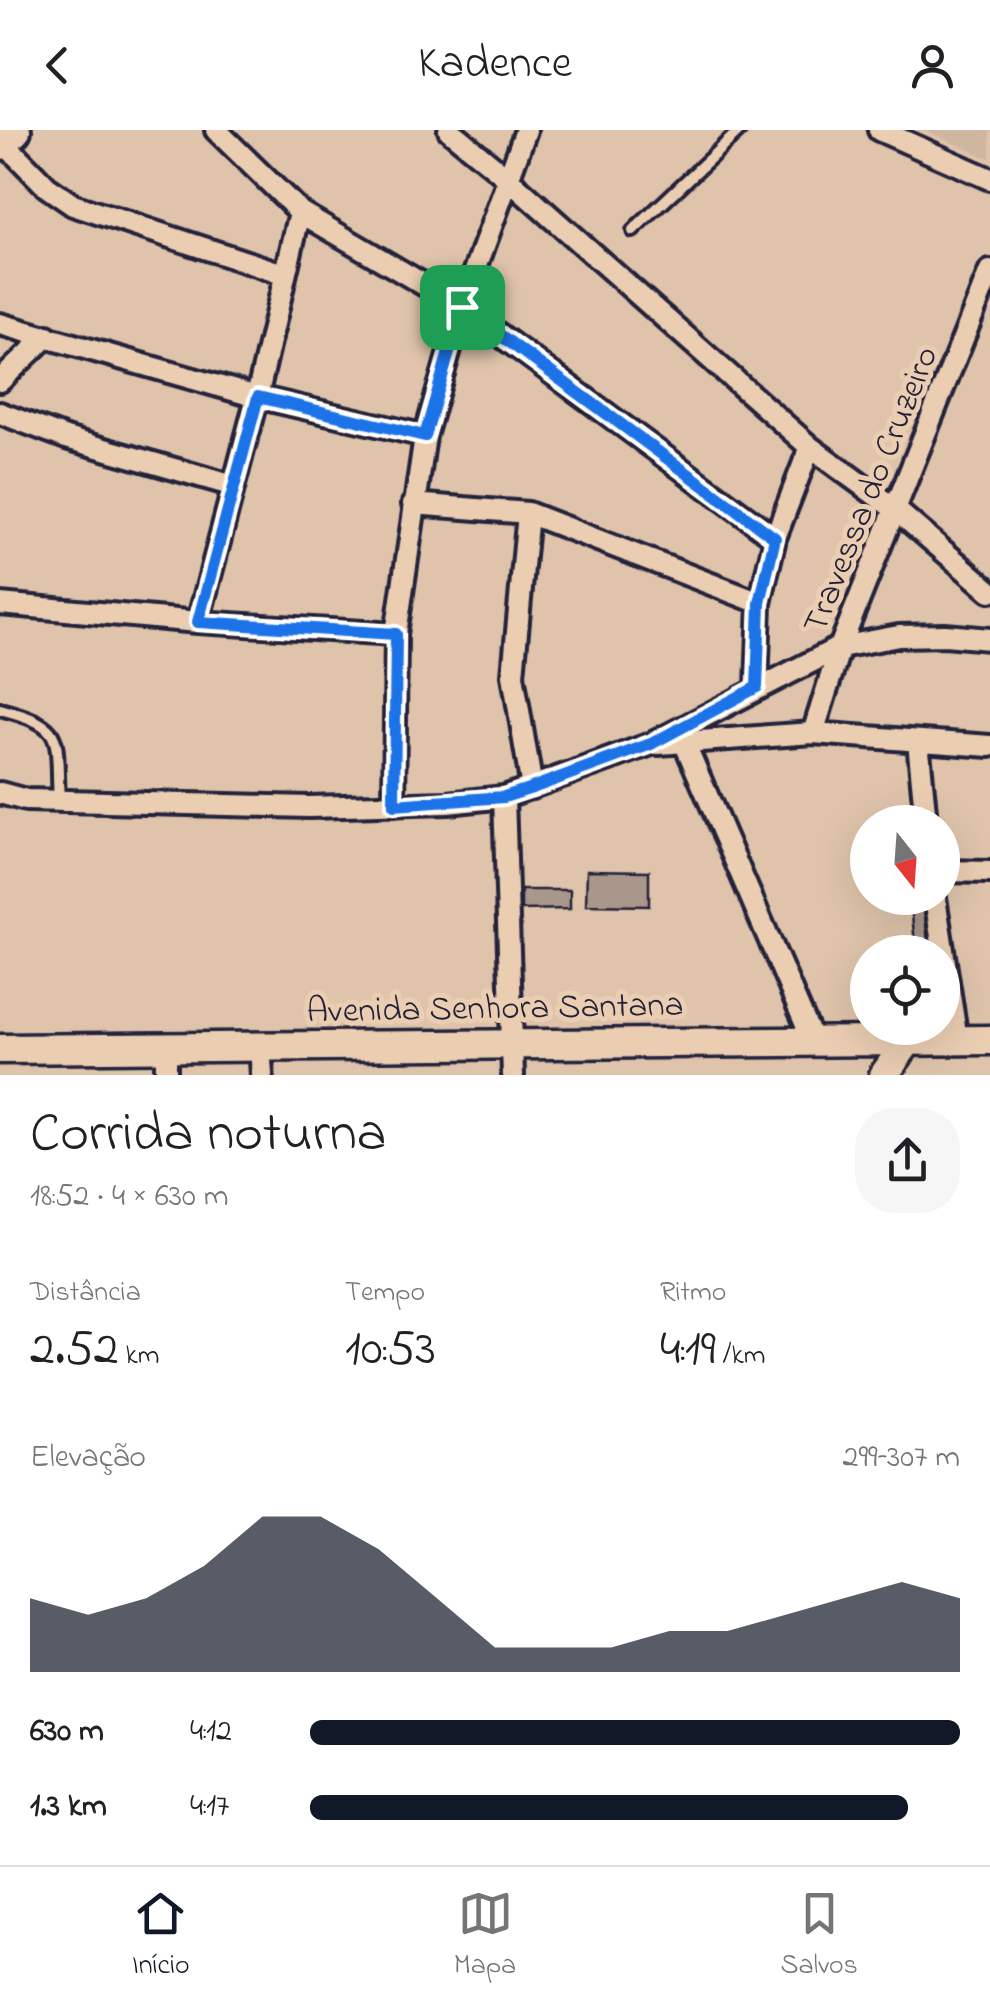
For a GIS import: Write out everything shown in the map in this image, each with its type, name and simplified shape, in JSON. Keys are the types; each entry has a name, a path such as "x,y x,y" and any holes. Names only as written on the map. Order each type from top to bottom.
{"street":[{"path":"216,130 300,212 462,307 775,538"},
{"path":"449,130 810,447 896,510 990,591"},
{"path":"394,805 396,634 425,436 462,307 526,130"},
{"path":"880,130 990,178"},
{"path":"6,138 46,187 73,205 284,274"},
{"path":"198,622 258,397 300,212"},
{"name":"Travessa do Cruzeiro","path":"813,732 840,647 990,270"},
{"path":"0,324 258,397 425,436"},
{"path":"0,381 46,336"},
{"path":"0,413 66,438 234,486"},
{"path":"757,687 760,603 775,538 810,447"},
{"path":"413,504 528,513 760,603"},
{"path":"528,513 513,676 532,788"},
{"path":"0,604 396,634"},
{"path":"0,793 26,800 309,807 504,797 651,744 840,647 899,636 990,639"},
{"path":"651,744 813,732 990,746"},
{"path":"918,741 924,805"},
{"path":"685,744 813,1041"},
{"path":"504,797 513,1075"},
{"path":"960,871 990,872"},
{"name":"Avenida Senhora Santana","path":"960,1040 990,1040"},
{"name":"Avenida Senhora Santana","path":"0,1049 166,1061 260,1046 850,1041"},
{"path":"884,1075 905,1045"},
{"path":"260,1046 262,1075"}],"lane":[{"path":"633,231 740,130"},
{"path":"0,709 40,720 51,729 56,745 59,801"}],"shaded area":[{"path":"923,130 990,130 990,159 926,131"}],"building":[{"path":"587,870 649,871 649,906 586,905"},
{"path":"521,890 570,890 570,909 521,910"},
{"path":"912,915 925,915 927,935 914,935"}],"route":[{"path":"462,307 775,538 760,603 757,687 651,744 532,788 504,797 394,805 396,634 198,622 258,397 425,436 462,307"}]}
